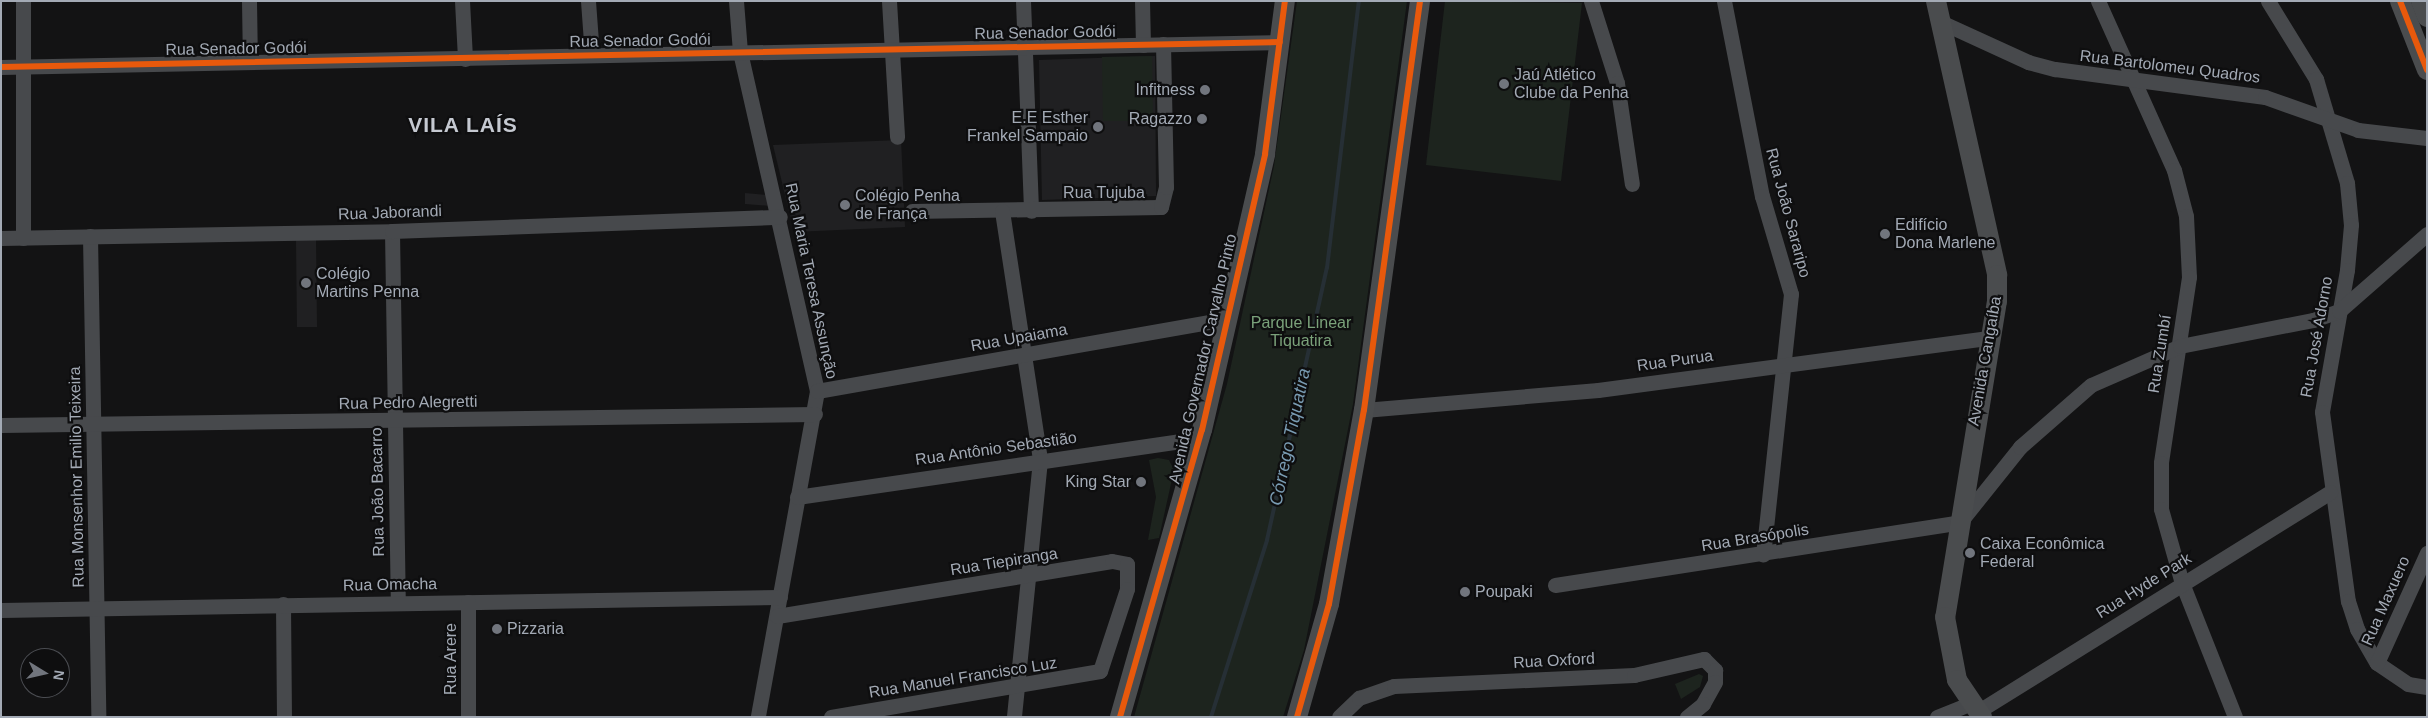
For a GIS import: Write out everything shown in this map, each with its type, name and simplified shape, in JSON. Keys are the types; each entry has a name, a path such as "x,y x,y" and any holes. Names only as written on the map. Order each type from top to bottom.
{"main road":[{"name":"Avenida Governador Carvalho Pinto","path":"1120,717 1200,438 1265,154 1285,1"},
{"path":"1297,717 1329,604 1364,410 1420,1"},
{"name":"Avenida Cangaíba","path":"1936,1 1997,275 1989,338 1945,617 1956,680 1976,711"},
{"path":"2400,1 2427,70"},
{"path":"2421,1 2427,17"}],"street":[{"path":"23,1 23,238"},
{"path":"249,1 250,62"},
{"path":"462,1 465,58"},
{"path":"588,1 592,56"},
{"name":"Rua Maria Teresa Assunção","path":"736,1 740,52 780,216 817,391 758,717"},
{"path":"889,1 897,137"},
{"path":"1023,1 1031,211"},
{"path":"1142,1 1143,45"},
{"path":"1591,1 1617,83 1632,184"},
{"name":"Rua João Sararipo","path":"1724,1 1762,196 1788,277 1785,363 1763,554"},
{"name":"Rua Zumbí","path":"2098,1 2174,170 2186,216 2189,277 2159,489 2182,583 2235,717"},
{"name":"Rua José Adorno","path":"2268,1 2316,79 2332,122 2347,183 2351,225 2322,412 2330,492 2348,601 2356,629 2377,663 2408,684 2427,687"},
{"name":"Rua Bartolomeu Quadros","path":"1942,23 2028,62 2135,81 2265,97 2332,122 2378,134 2427,138"},
{"name":"Rua Senador Godói","path":"1,67 1280,42"},
{"name":"Rua Tujuba","path":"912,211 1031,211 1161,207 1166,187 1163,44"},
{"path":"1002,211 1040,460 1031,576 1014,717"},
{"name":"Rua Jaborandi","path":"1,238 392,231 780,216"},
{"name":"Rua João Bacarro","path":"392,231 398,602"},
{"path":"1960,522 2020,447 2061,409 2120,370 2180,346 2313,320 2339,311 2427,234"},
{"name":"Rua Monsenhor Emilio Teixeira","path":"90,236 98,717"},
{"name":"Rua Upaiama","path":"817,391 1227,319"},
{"name":"Rua Purua","path":"1364,410 1598,390 1785,363 1989,338"},
{"name":"Rua Pedro Alegretti","path":"1,425 814,414"},
{"name":"Rua Antônio Sebastião","path":"797,497 1200,438"},
{"name":"Rua Hyde Park","path":"1937,717 1976,711 2330,492"},
{"name":"Rua Brasópolis","path":"1555,585 1960,522"},
{"name":"Rua Maxuero","path":"2377,663 2427,554"},
{"name":"Rua Tiepiranga","path":"777,616 1031,576 1112,561 1127,564 1126,589 1100,671"},
{"name":"Rua Omacha","path":"1,610 780,597"},
{"name":"Rua Arere","path":"468,602 468,717"},
{"path":"283,604 284,717"},
{"name":"Rua Oxford","path":"1339,717 1359,698 1394,686 1634,675 1704,659 1715,670 1715,682 1703,704 1687,717"},
{"name":"Rua Manuel Francisco Luz","path":"831,717 1018,688 1100,671"}],"shaded area":[{"name":"E.E Esther Frankel Sampaio","path":"1155,56 1156,196 1042,200 1039,60"},
{"name":"Colégio Penha de França","path":"901,140 905,227 794,232 773,145"},
{"path":"745,193 767,195 771,206 745,204"},
{"name":"Colégio Martins Penna","path":"296,239 316,239 317,327 297,327"}],"green space":[{"name":"Parque Linear Tiquatira","path":"1297,1 1407,1 1353,404 1304,650 1283,717 1134,717 1227,384 1274,166"},
{"name":"Jaú Atlético Clube da Penha","path":"1445,1 1582,3 1561,181 1426,165"},
{"path":"1152,56 1153,121 1103,121 1102,57"},
{"path":"1158,458 1169,460 1174,470 1159,538 1148,540 1156,497 1149,460"},
{"path":"1699,674 1703,676 1700,687 1681,699 1675,684"}],"waterway":[{"name":"Córrego Tiquatira","path":"1211,717 1267,540 1327,268 1359,1"}],"cycle path":[{"path":"1120,717 1202,430 1265,154 1285,1"},
{"path":"1297,717 1329,604 1364,410 1420,1"},
{"path":"2400,1 2427,70"},
{"path":"1,67 1280,42"}],"place":[{"name":"Jaú Atlético Clube da Penha","path":"1504,84"},
{"name":"Infitness","path":"1205,90"},
{"name":"Ragazzo","path":"1202,119"},
{"name":"E.E Esther Frankel Sampaio","path":"1098,127"},
{"name":"Colégio Penha de França","path":"845,205"},
{"name":"Edifício Dona Marlene","path":"1885,234"},
{"name":"Colégio Martins Penna","path":"306,283"},
{"name":"King Star","path":"1141,482"},
{"name":"Caixa Econômica Federal","path":"1970,553"},
{"name":"Poupaki","path":"1465,592"},
{"name":"Pizzaria","path":"497,629"}],"district":[{"name":"VILA LAÍS","path":"463,125"}]}
